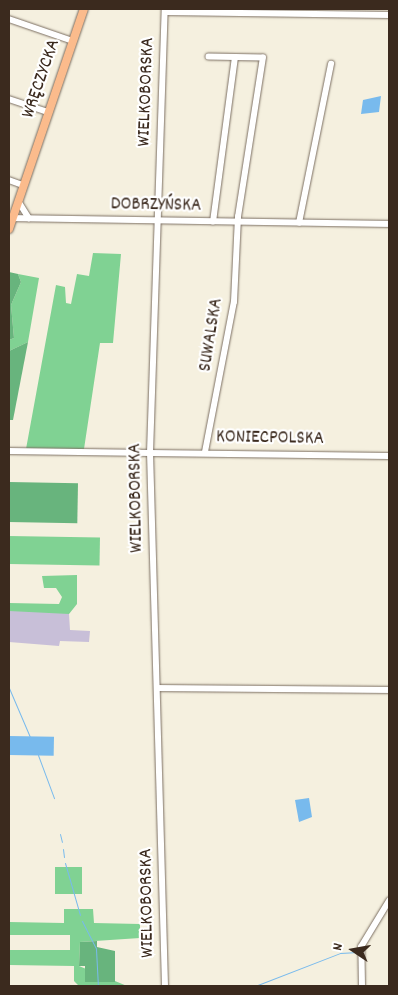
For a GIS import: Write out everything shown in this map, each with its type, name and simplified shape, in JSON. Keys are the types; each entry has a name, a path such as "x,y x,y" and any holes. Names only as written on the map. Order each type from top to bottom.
{"main road":[{"name":"WRĘCZYCKA","path":"10,216 19,201 84,9"},
{"name":"WRĘCZYCKA","path":"9,230 10,216 20,184 31,161"}],"street":[{"path":"166,11 389,15"},
{"name":"WIELKOBORSKA","path":"165,986 150,453 166,11"},
{"path":"9,19 73,41"},
{"path":"209,57 235,58 213,222"},
{"name":"SUWALSKA","path":"205,452 234,302 238,222 264,58 235,58"},
{"path":"299,223 331,64"},
{"path":"9,99 48,112"},
{"path":"9,180 20,184"},
{"path":"19,201 20,211 29,218"},
{"name":"DOBRZYŃSKA","path":"10,216 158,221 389,224"},
{"name":"KONIECPOLSKA","path":"9,451 205,452 389,456"},
{"path":"158,688 389,690"},
{"path":"362,986 361,947 389,901"}],"shaded area":[{"path":"9,611 64,611 69,614 70,630 90,631 89,642 60,641 59,646 9,642"}],"green space":[{"path":"93,253 121,254 113,343 100,343 84,449 26,449 56,285 65,287 66,303 71,304 77,274 89,276"},
{"path":"9,272 18,274 21,282 11,305 14,338 9,340"},
{"path":"18,274 39,278 28,342 9,351 9,340 14,338 11,305 21,282"},
{"path":"28,342 13,420 9,420 9,351"},
{"path":"9,482 78,483 77,523 9,522"},
{"path":"9,536 100,538 99,566 9,564"},
{"path":"77,575 77,604 69,614 9,611 9,603 59,604 62,597 56,588 44,588 42,576"},
{"path":"55,867 82,867 82,894 55,894"},
{"path":"64,909 93,909 94,923 140,924 140,938 80,942 79,966 127,986 79,986 74,981 74,966 9,965 9,950 70,950 70,935 9,935 9,922 64,923"},
{"path":"97,941 97,947 115,951 115,982 85,982 85,966 79,966 80,942"}],"water":[{"path":"381,96 379,112 361,114 363,100"},
{"path":"9,736 54,737 54,756 9,755"},
{"path":"309,798 312,817 299,822 295,800"}],"waterway":[{"path":"9,688 30,737"},
{"path":"38,755 54,798"},
{"path":"60,834 62,842"},
{"path":"63,849 64,857"},
{"path":"65,863 80,915"},
{"path":"82,921 96,949 98,986"},
{"path":"255,986 340,953 358,952"}]}
